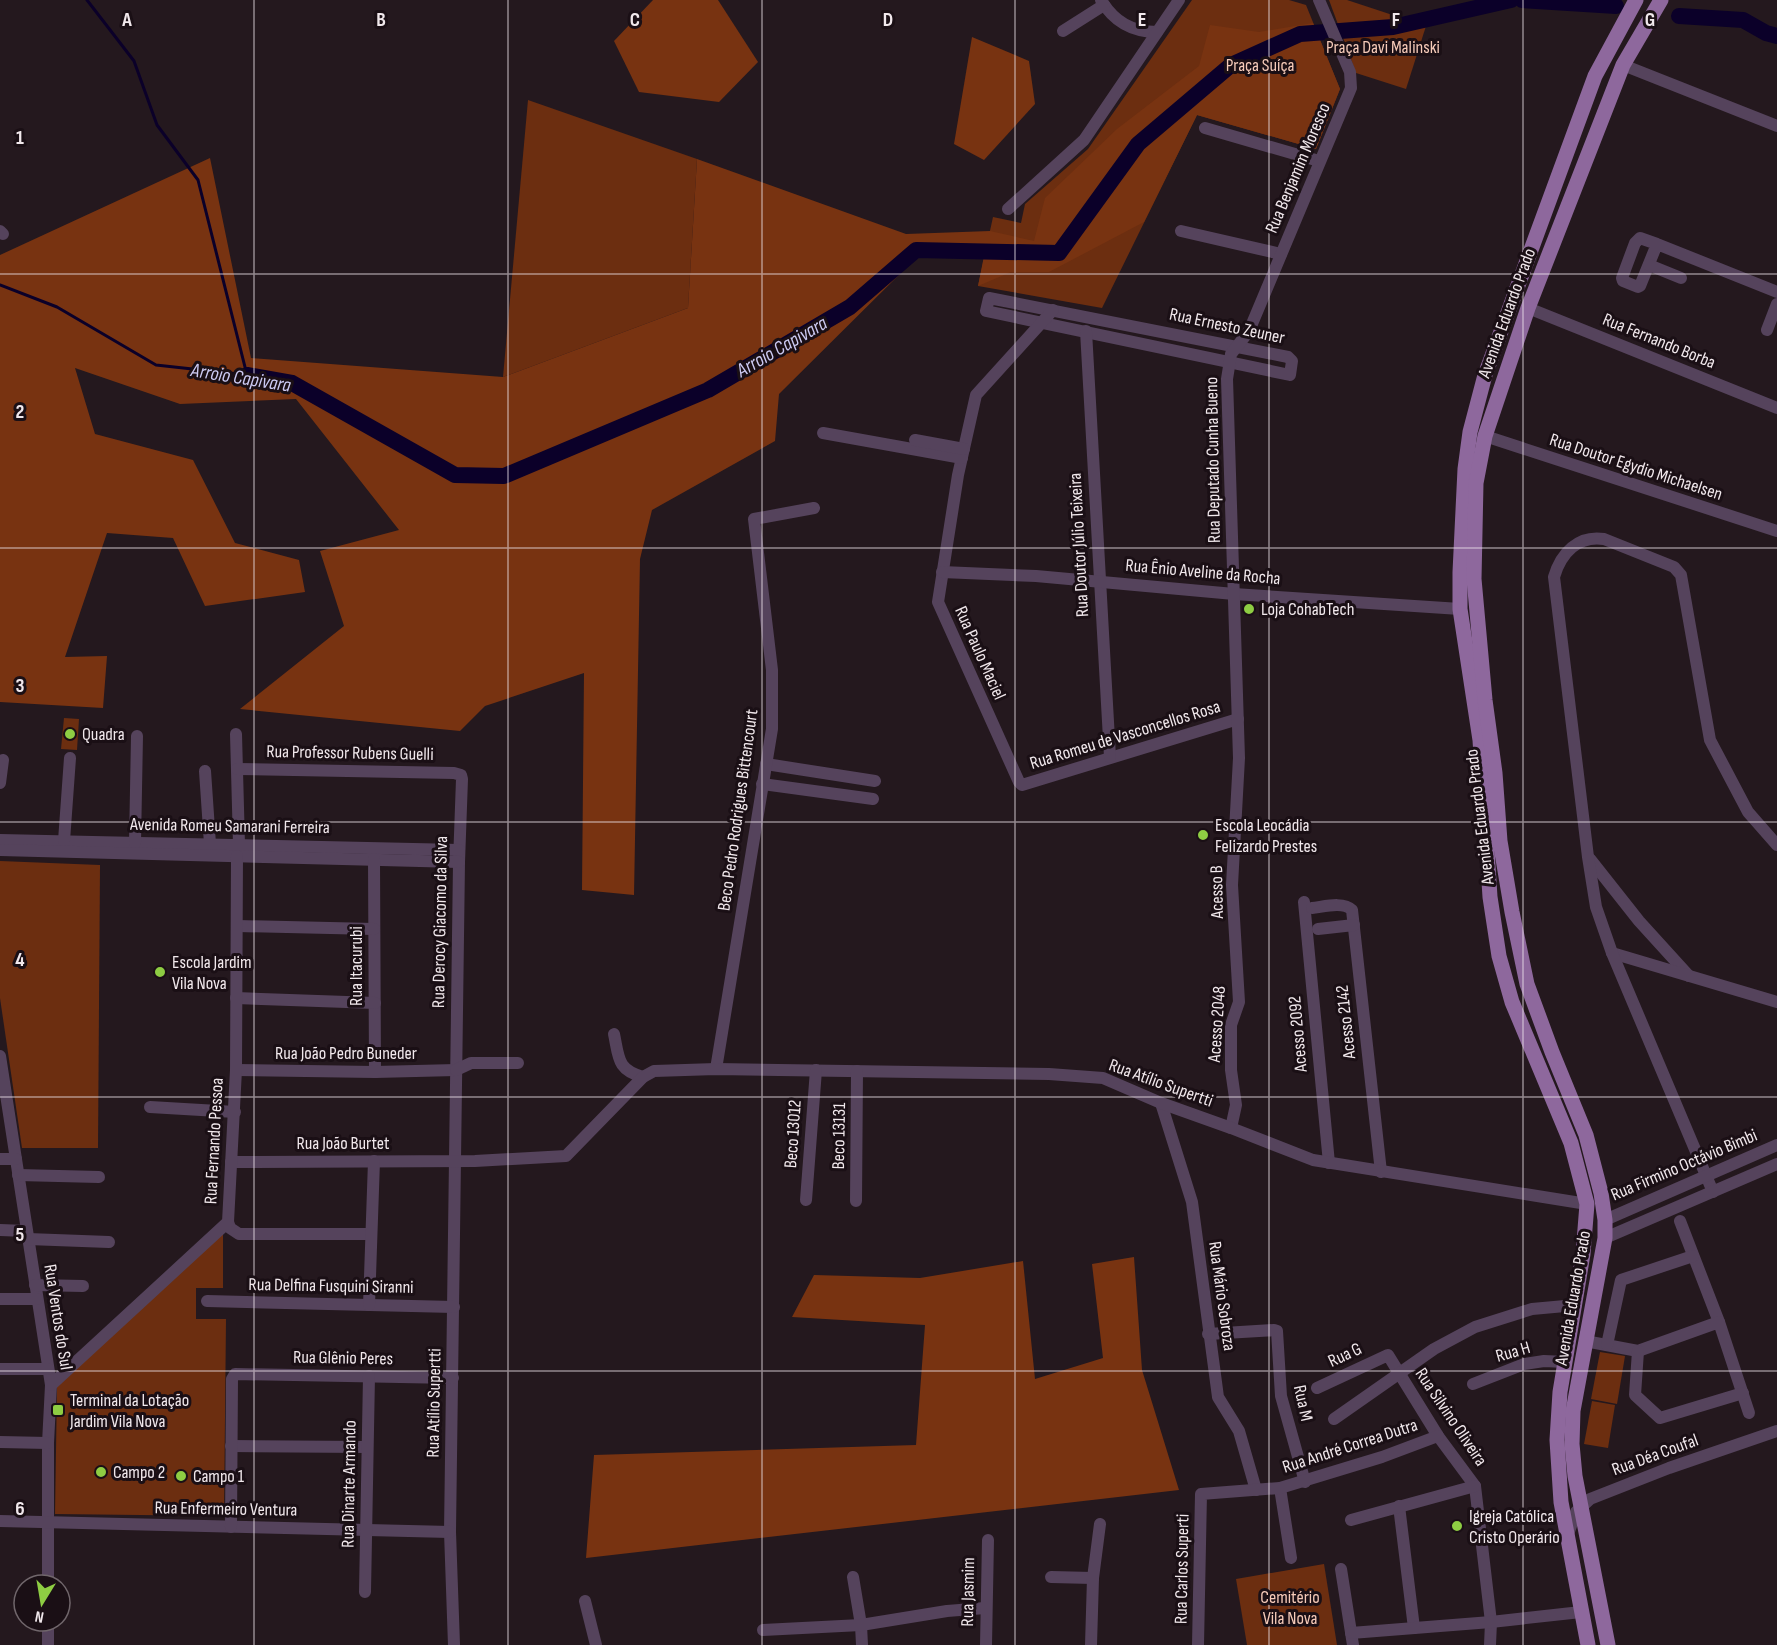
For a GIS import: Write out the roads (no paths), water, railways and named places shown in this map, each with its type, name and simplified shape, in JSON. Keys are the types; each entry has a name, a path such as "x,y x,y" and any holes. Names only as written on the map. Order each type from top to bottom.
{"main road":[{"name":"Avenida Eduardo Prado","path":"1587,1645 1561,1502 1557,1440 1560,1392 1583,1254 1587,1204 1571,1143 1512,1002 1499,956 1490,897 1480,740 1460,609 1460,572 1465,469 1470,432 1485,375 1595,76 1636,0"},
{"name":"Avenida Eduardo Prado","path":"1608,1645 1575,1476 1572,1433 1573,1410 1605,1238 1605,1220 1601,1193 1586,1135 1552,1052 1527,981 1509,894 1500,841 1474,579 1476,483 1485,436 1501,382 1528,308 1623,65 1661,0"},
{"path":"1460,609 1477,609"},
{"path":"1460,609 1470,624 1480,649"},
{"path":"1490,897 1509,894"},
{"path":"1508,986 1527,981"}],"street":[{"path":"1008,209 1084,140 1179,0"},
{"name":"Rua Benjamim Moresco","path":"1238,346 1249,331 1348,95 1350,72 1319,0"},
{"path":"1063,31 1102,3 1113,16 1134,30 1157,32"},
{"path":"1623,65 1777,126"},
{"path":"1205,128 1319,161"},
{"path":"1181,231 1281,254"},
{"path":"1657,244 1640,286 1623,281 1622,278 1637,240 1640,238 1657,244 1777,292"},
{"path":"1649,265 1681,278"},
{"name":"Rua Ernesto Zeuner","path":"989,298 1238,346 1291,358 1293,363 1290,375 986,310 989,298"},
{"path":"1767,330 1777,304"},
{"name":"Rua Fernando Borba","path":"1528,308 1777,408"},
{"name":"Rua Paulo Maciel","path":"1022,785 938,602 963,454 976,395 1053,310"},
{"name":"Rua Doutor Júlio Teixeira","path":"1086,331 1110,757"},
{"name":"Rua Deputado Cunha Bueno","path":"1238,346 1229,362 1227,379 1238,719"},
{"path":"823,433 963,454"},
{"name":"Rua Doutor Egydio Michaelsen","path":"1485,436 1777,531"},
{"path":"915,440 963,454"},
{"name":"Beco Pedro Rodrigues Bittencourt","path":"716,1070 772,729 772,670 753,519 814,508"},
{"path":"1713,1192 1612,953 1596,907 1554,577 1558,563 1580,541 1596,537 1631,549 1678,571 1681,575 1710,740 1748,812 1777,845"},
{"name":"Rua Ênio Aveline da Rocha","path":"942,572 1460,609"},
{"name":"Rua Romeu de Vasconcellos Rosa","path":"1022,785 1238,719"},
{"name":"Acesso B","path":"1237,958 1232,885 1239,758 1238,719"},
{"name":"Rua Fernando Pessoa","path":"51,1385 228,1222 236,1070 238,850 236,734"},
{"path":"135,843 137,736"},
{"path":"64,841 70,758"},
{"path":"0,783 3,760"},
{"path":"766,764 875,781"},
{"name":"Rua Professor Rubens Guelli","path":"237,769 454,773 461,775"},
{"path":"205,771 210,844"},
{"name":"Rua Derocy Giacomo da Silva","path":"456,1070 461,775"},
{"path":"762,784 873,799"},
{"name":"Avenida Romeu Samarani Ferreira","path":"0,840 48,846 459,856"},
{"name":"Avenida Romeu Samarani Ferreira","path":"0,850 48,846 64,841 135,843 160,849 210,844 238,850"},
{"name":"Avenida Romeu Samarani Ferreira","path":"311,851 374,860 459,856"},
{"path":"1588,857 1639,921 1689,977"},
{"name":"Rua Itacurubi","path":"374,860 375,1072"},
{"name":"Acesso 2092","path":"1329,1163 1308,905 1348,906 1352,910 1354,925"},
{"path":"1318,928 1354,925"},
{"name":"Acesso 2142","path":"1354,925 1381,1172"},
{"path":"238,926 374,929"},
{"path":"1612,953 1777,1002"},
{"name":"Acesso 2048","path":"1231,1128 1236,1105 1231,1070 1231,1025 1239,1002 1237,958"},
{"path":"236,998 375,1003"},
{"path":"454,1161 566,1156 643,1077 628,1072 622,1067 614,1034"},
{"name":"Rua Ventos do Sul","path":"0,1056 2,1086 16,1159 51,1385 48,1443 48,1573"},
{"path":"456,1070 471,1063 518,1063"},
{"name":"Rua João Pedro Buneder","path":"236,1070 375,1072 456,1070"},
{"name":"Rua Atílio Supertti","path":"454,1645 450,1532 456,1070"},
{"name":"Rua Atílio Supertti","path":"643,1077 654,1071 816,1070 1049,1074 1103,1078 1161,1103 1313,1160 1587,1204"},
{"name":"Beco 13012","path":"806,1200 816,1070"},
{"name":"Beco 13131","path":"856,1201 858,1071"},
{"name":"Rua Mário Sobroza","path":"1161,1103 1191,1202 1218,1397 1239,1431 1256,1490"},
{"path":"150,1107 235,1112"},
{"name":"Rua Firmino Octávio Bimbi","path":"1605,1220 1777,1145"},
{"path":"0,1159 16,1159"},
{"path":"369,1305 374,1161"},
{"name":"Rua João Burtet","path":"231,1162 454,1161"},
{"name":"Rua Firmino Octávio Bimbi","path":"1605,1238 1777,1164"},
{"path":"18,1175 99,1176"},
{"path":"1680,1221 1719,1322 1749,1413"},
{"path":"228,1222 230,1228 239,1234 371,1234"},
{"path":"0,1230 27,1235 109,1242"},
{"path":"1604,1344 1621,1280 1693,1256"},
{"path":"35,1285 83,1286"},
{"path":"0,1299 37,1299"},
{"name":"Rua Delfina Fusquini Siranni","path":"207,1301 454,1307"},
{"path":"1334,1419 1434,1349 1475,1327 1532,1309 1575,1305"},
{"path":"1585,1341 1638,1351 1719,1322"},
{"name":"Rua M","path":"1208,1334 1276,1330 1281,1396 1305,1482"},
{"path":"1638,1351 1635,1395 1660,1418 1743,1393"},
{"name":"Rua Silvino Oliveira","path":"1388,1354 1438,1436 1475,1486 1491,1622 1490,1645"},
{"name":"Rua G","path":"1317,1388 1388,1354"},
{"name":"Rua H","path":"1473,1384 1524,1364 1565,1362"},
{"path":"0,1369 48,1370"},
{"name":"Rua Glênio Peres","path":"231,1446 234,1375 237,1374 453,1378"},
{"name":"Rua Dinarte Armando","path":"365,1592 369,1377"},
{"name":"Rua Déa Coufal","path":"1581,1506 1590,1499 1669,1468 1777,1431"},
{"name":"Rua André Correa Dutra","path":"1201,1494 1280,1488 1305,1482 1438,1436"},
{"path":"0,1442 48,1443"},
{"path":"231,1527 231,1446 367,1447"},
{"path":"1351,1520 1475,1486"},
{"path":"1280,1488 1291,1558"},
{"name":"Rua Carlos Superti","path":"1198,1645 1201,1494"},
{"path":"1399,1506 1414,1628"},
{"path":"1567,1538 1573,1519 1581,1506"},
{"name":"Rua Enfermeiro Ventura","path":"0,1521 450,1532"},
{"path":"1091,1645 1093,1578 1100,1524"},
{"name":"Rua Jasmim","path":"986,1645 988,1540"},
{"path":"1341,1569 1352,1639 1414,1628 1581,1612"},
{"path":"853,1577 862,1645"},
{"path":"1051,1577 1093,1578"},
{"path":"585,1601 596,1645"},
{"path":"763,1630 861,1625 947,1611 985,1608"}],"waterway":[{"path":"0,285 57,307 156,365 247,375 198,180 157,125 134,61 87,0"},
{"name":"Arroio Capivara","path":"247,375 292,383 455,475 504,476 708,390 850,307 916,250 1059,253 1138,144 1231,65 1300,34 1393,27 1511,0"},
{"name":"Arroio Capivara","path":"1522,0 1616,6"},
{"name":"Arroio Capivara","path":"1679,16 1743,20 1766,33 1777,36"}],"place":[{"name":"Loja CohabTech","path":"1249,609"},
{"name":"Quadra","path":"70,734"},
{"name":"Escola Leocádia Felizardo Prestes","path":"1203,835"},
{"name":"Escola Jardim Vila Nova","path":"160,972"},
{"name":"Terminal da Lotação Jardim Vila Nova","path":"58,1410"},
{"name":"Campo 2","path":"101,1472"},
{"name":"Campo 1","path":"181,1476"},
{"name":"Igreja Católica Cristo Operário","path":"1457,1526"}],"park label":[{"name":"Praça Davi Malinski","path":"1383,47"},
{"name":"Praça Suíça","path":"1260,65"},
{"name":"Cemitério Vila Nova","path":"1290,1607"}]}
